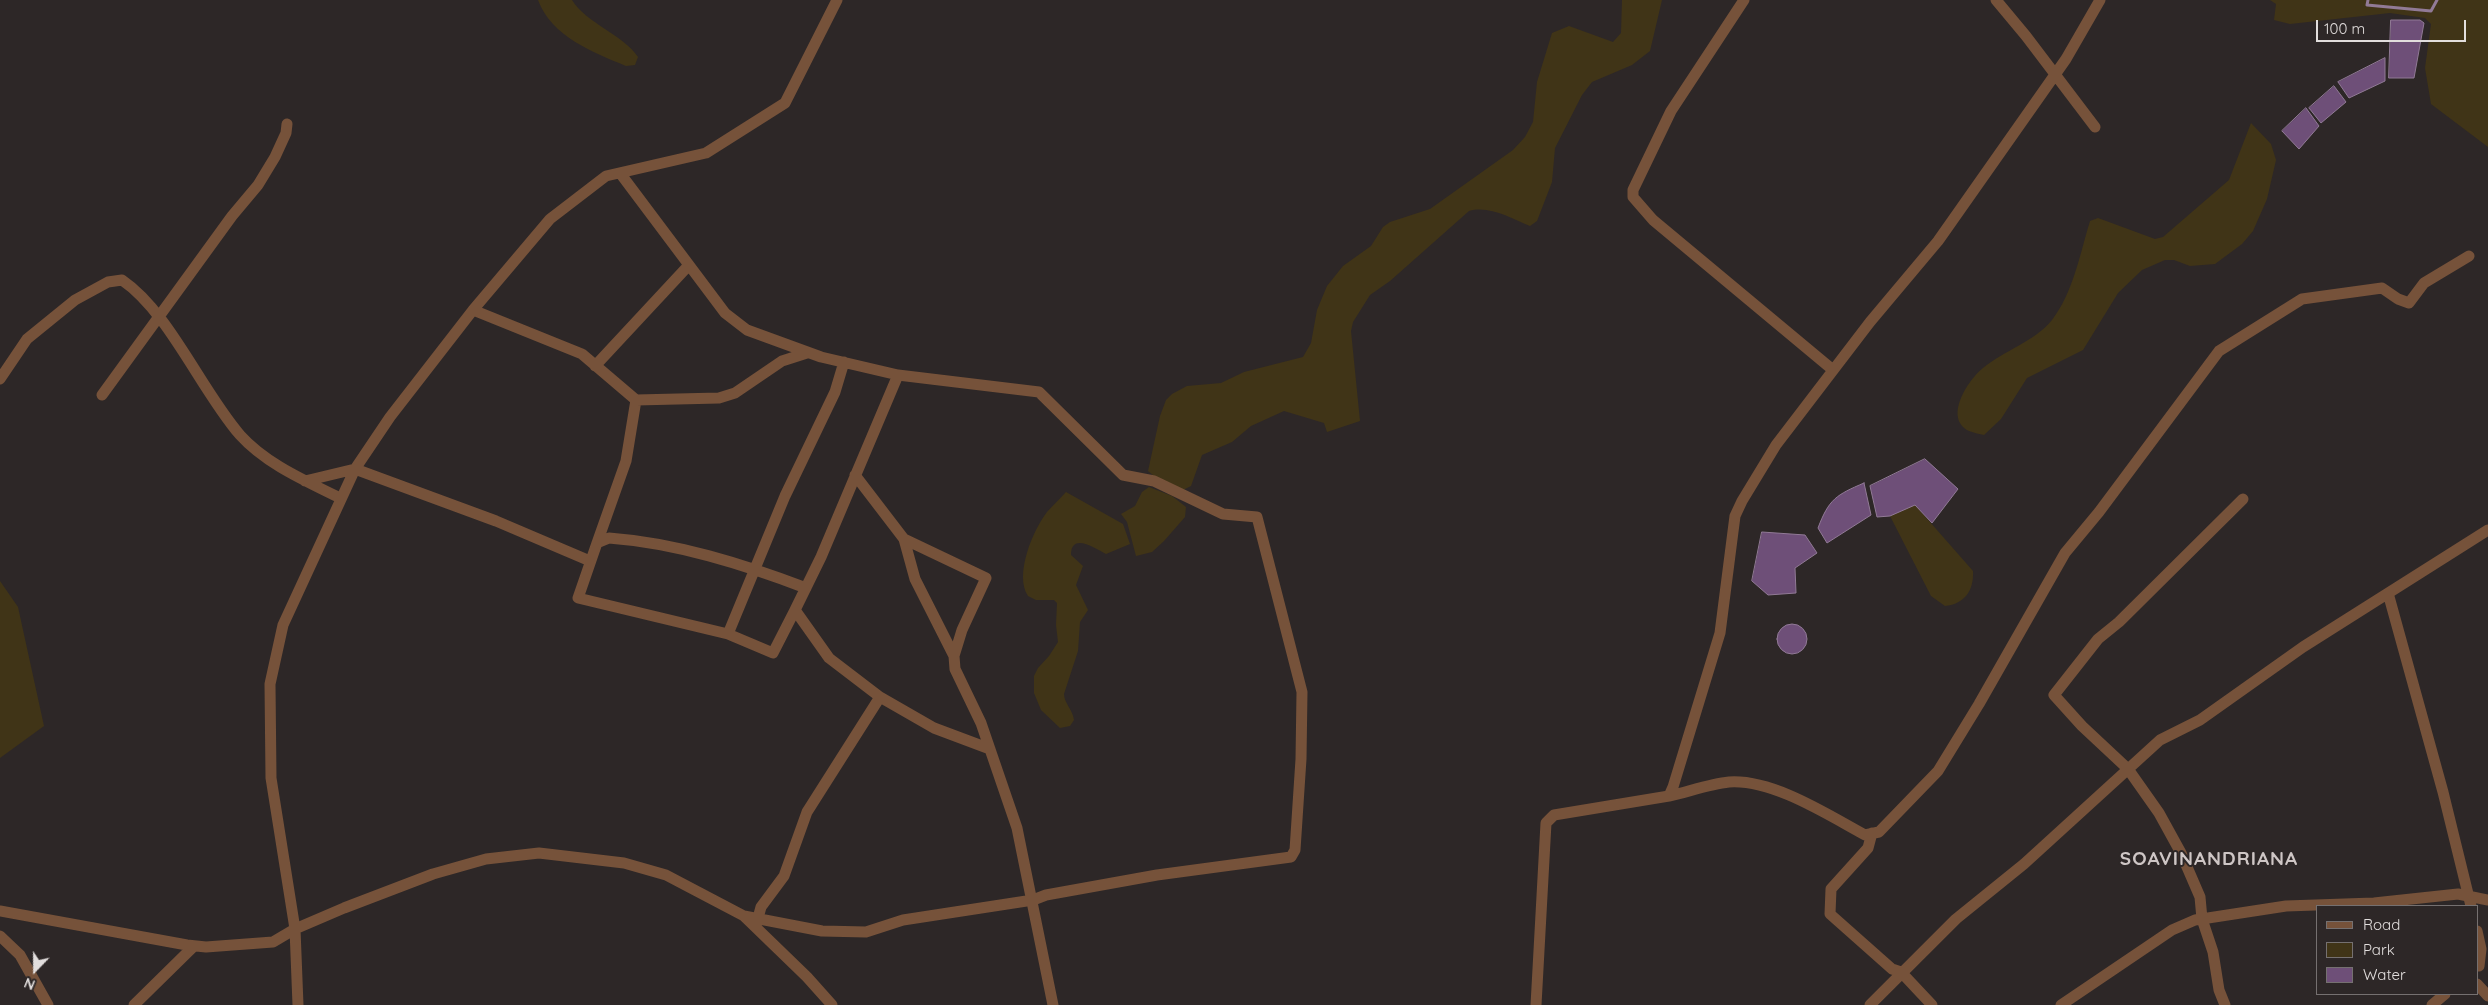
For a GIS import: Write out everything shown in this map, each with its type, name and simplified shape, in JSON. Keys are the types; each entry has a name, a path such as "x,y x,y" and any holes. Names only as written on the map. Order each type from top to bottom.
{"street":[{"path":"298,1005 296,929 271,778 270,684 282,625 355,469 390,417 473,310 550,220 606,176 706,153 786,103 837,0"},
{"path":"1744,0 1670,111 1633,190 1633,197 1653,220 1833,370"},
{"path":"1996,0 2095,126"},
{"path":"1669,796 1674,787 1720,633 1735,516 1776,445 1870,322 1938,241 2055,74 2100,0"},
{"path":"102,395 236,210 258,185 279,149 286,133 287,124"},
{"path":"620,173 725,313 746,330 807,353 898,375 1040,392 1123,474 1154,482 1223,514 1257,517 1302,692 1301,759 1295,850 1291,857 1157,875 1046,895 1033,900 904,920 866,932 822,931 744,916"},
{"path":"1536,1005 1546,823 1554,815 1669,796 1729,782 1750,784 1776,790 1865,835 1879,832 1938,771 1979,704 2065,553 2099,512 2219,351 2302,299 2382,288 2398,300 2409,303 2424,283 2469,256"},
{"path":"595,366 689,264"},
{"path":"0,378 27,339 74,300 108,282 122,280 134,288 158,317 213,400 241,436 260,453 305,481 340,498"},
{"path":"473,310 582,354 636,400 719,398 735,393 782,361 807,353"},
{"path":"728,634 785,496 835,392 844,362"},
{"path":"636,400 626,461 578,598 728,634 774,653 821,556 898,375"},
{"path":"305,481 355,469 496,521 590,561"},
{"path":"855,475 904,539 915,579 954,656"},
{"path":"2225,1005 2218,990 2213,952 2202,919 2200,897 2181,853 2159,813 2128,768 2082,726 2054,695 2098,639 2119,622 2243,499"},
{"path":"1870,1005 1900,972 1956,918 2024,864 2098,799 2128,768 2160,740 2200,720 2303,647 2488,530"},
{"path":"597,543 609,538 627,539 755,569 806,588"},
{"path":"904,539 986,578 962,630 954,656 955,669 981,723 1017,828 1053,1005"},
{"path":"2388,593 2443,792 2469,901"},
{"path":"795,610 830,658 880,697 934,728 990,748"},
{"path":"758,918 761,907 784,876 807,812 880,697"},
{"path":"1872,833 1868,848 1831,889 1830,914 1892,969 1900,972 1932,1005"},
{"path":"0,911 194,946 273,942 296,929 344,908 433,874 486,859 539,853 624,863 658,873 744,916 807,977 832,1005"},
{"path":"2061,1005 2172,930 2202,919 2286,906 2374,903 2458,894 2469,901 2488,900"},
{"path":"0,936 20,955 48,1005"},
{"path":"2478,936 2481,949 2478,966"},
{"path":"134,1005 194,946"},
{"path":"2478,966 2488,958"},
{"path":"2478,985 2488,996"},
{"path":"2432,1005 2444,995"}],"green space":[{"path":"538,0 572,0 586,16 632,49 638,57 635,65 626,66 575,42 553,24 544,13"},
{"path":"1622,0 1662,0 1650,51 1632,65 1592,82 1582,95 1555,148 1552,182 1537,221 1530,226 1492,211 1469,211 1390,281 1370,295 1353,322 1351,331 1360,421 1327,432 1324,423 1284,411 1251,426 1232,442 1202,455 1191,486 1183,490 1160,481 1148,471 1160,416 1166,400 1172,394 1187,386 1221,383 1244,372 1303,357 1311,343 1317,310 1327,286 1343,266 1371,246 1383,227 1390,222 1430,209 1513,150 1525,137 1533,122 1537,82 1552,33 1569,26 1613,42 1621,33"},
{"path":"2270,0 2488,0 2488,147 2431,104 2425,68 2431,24 2425,18 2390,13 2290,24 2274,20 2276,4"},
{"path":"2251,123 2271,144 2276,160 2267,199 2253,231 2242,244 2215,264 2190,266 2174,260 2165,260 2142,270 2118,293 2083,350 2027,378 2001,419 1984,435 1969,431 1962,425 1958,417 1958,409 1965,390 1971,381 1983,368 2045,328 2059,309 2071,286 2090,221 2098,218 2155,239 2163,237 2229,180"},
{"path":"1149,487 1172,496 1186,507 1185,517 1152,552 1136,556 1127,522 1121,514 1135,506 1142,492"},
{"path":"1066,492 1123,524 1130,544 1106,554 1096,548 1079,543 1075,544 1072,548 1071,555 1083,566 1076,585 1088,610 1080,622 1078,651 1064,694 1074,720 1070,726 1060,728 1041,710 1034,693 1034,676 1058,642 1056,625 1057,603 1054,600 1036,600 1028,596 1024,587 1023,577 1027,553 1036,530 1047,512"},
{"path":"1915,505 1973,571 1972,584 1967,595 1952,605 1945,606 1931,596 1890,516"},
{"path":"0,581 18,607 44,726 0,758"}],"water":[{"path":"2391,20 2420,20 2424,23 2414,78 2389,78"},
{"path":"2385,58 2385,81 2349,98 2338,82"},
{"path":"2334,86 2346,102 2321,123 2309,108"},
{"path":"2306,108 2319,126 2299,149 2282,131"},
{"path":"1925,459 1958,489 1932,523 1915,505 1890,516 1877,517 1870,486"},
{"path":"1864,483 1871,515 1827,543 1818,528 1826,510 1840,495"},
{"path":"1762,532 1805,535 1817,553 1795,568 1796,593 1768,595 1752,581"},
{"path":"1792,624 1803,628 1807,639 1803,650 1792,654 1781,650 1777,639 1781,628"}],"waterway":[{"path":"2368,0 2367,5 2431,11 2437,0"}],"district":[{"name":"SOAVINANDRIANA","path":"2209,859"}]}
